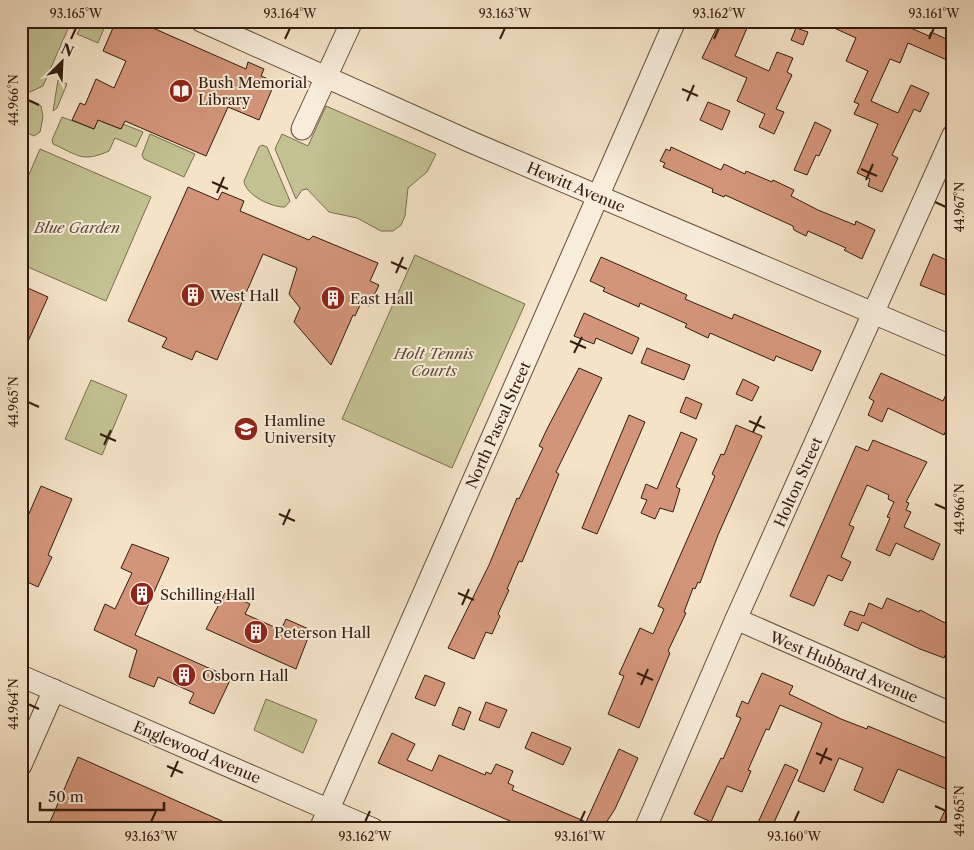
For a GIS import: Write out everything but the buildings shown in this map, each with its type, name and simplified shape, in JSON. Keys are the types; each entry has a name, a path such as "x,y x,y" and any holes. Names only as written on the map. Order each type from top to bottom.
{"street":[{"name":"Hewitt Avenue","path":"201,21 326,78 597,196 953,347"},
{"path":"302,129 352,21"},
{"name":"North Pascal Street","path":"320,829 675,21"},
{"name":"Holton Street","path":"645,829 736,619 953,136"},
{"name":"West Hubbard Avenue","path":"736,619 953,714"},
{"name":"Englewood Avenue","path":"21,676 373,829"},
{"path":"21,765 54,690"}],"green space":[{"path":"26,21 70,21 70,24 43,86 21,96 21,32"},
{"path":"84,21 107,21 98,43 77,34"},
{"path":"58,80 67,84 57,108 53,111"},
{"path":"32,101 41,106 43,117 40,132 34,136 21,130 21,104"},
{"path":"326,106 436,154 427,172 408,188 405,216 401,225 393,231 381,231 357,218 329,212 307,189 302,190 296,199 275,149 282,134 308,146"},
{"path":"100,114 103,122 120,129 123,124 143,132 136,147 115,138 109,151 100,155 86,157 53,144 52,140 62,117 94,129"},
{"path":"150,134 195,154 184,177 144,159 142,155"},
{"path":"262,145 267,147 290,201 285,207 260,200 249,191 244,181 259,147"},
{"name":"Blue Garden","path":"40,149 151,197 106,301 21,264 21,193"},
{"name":"Holt Tennis Courts","path":"415,255 525,304 452,468 342,419"},
{"path":"91,380 127,395 102,455 65,439"},
{"path":"266,699 317,720 303,753 254,730"}],"place":[{"name":"Bush Memorial Library","path":"181,91"},
{"name":"West Hall","path":"193,295"},
{"name":"East Hall","path":"333,298"},
{"name":"Hamline University","path":"246,429"},
{"name":"Schilling Hall","path":"142,594"},
{"name":"Peterson Hall","path":"256,632"},
{"name":"Osborn Hall","path":"184,675"}]}
